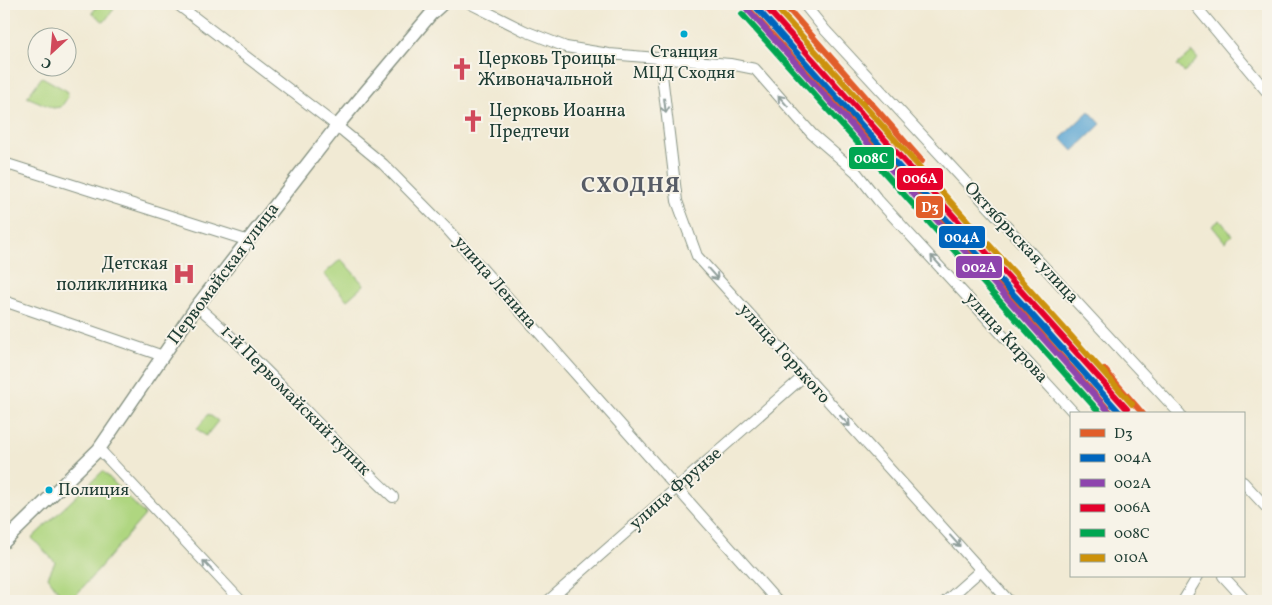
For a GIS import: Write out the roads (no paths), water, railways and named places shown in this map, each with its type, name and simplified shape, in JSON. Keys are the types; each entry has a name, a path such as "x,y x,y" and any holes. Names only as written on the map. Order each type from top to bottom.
{"main road":[{"name":"Первомайская улица","path":"4,542 98,449 197,306 337,126 419,28 442,4"}],"street":[{"name":"улица Ленина","path":"177,4 384,164 445,226 777,601"},
{"name":"улица Кирова","path":"471,4 526,31 566,46 609,54 730,64 754,69 812,134 856,172 878,200 1072,412"},
{"name":"Октябрьская улица","path":"804,4 838,45 1178,412"},
{"path":"1194,4 1268,93"},
{"name":"улица Горького","path":"660,58 677,201 697,256 1009,601"},
{"path":"4,163 249,241"},
{"path":"4,301 164,356"},
{"name":"1-й Первомайский тупик","path":"197,306 246,349 350,457 393,497"},
{"name":"улица Фрунзе","path":"548,601 804,376"},
{"path":"98,449 241,601"},
{"path":"1244,483 1268,509"},
{"path":"946,601 981,570"},
{"path":"1183,601 1197,578"},
{"path":"1225,578 1246,601"}],"water":[{"path":"1089,111 1101,124 1073,151 1061,138"}],"place":[{"name":"Станция МЦД Сходня","path":"684,34"},
{"name":"Церковь Троицы Живоначальной","path":"462,69"},
{"name":"Церковь Иоанна Предтечи","path":"473,121"},
{"name":"Детская поликлиника","path":"184,274"},
{"name":"Полиция","path":"49,490"}],"district":[{"name":"СХОДНЯ","path":"631,186"}]}
